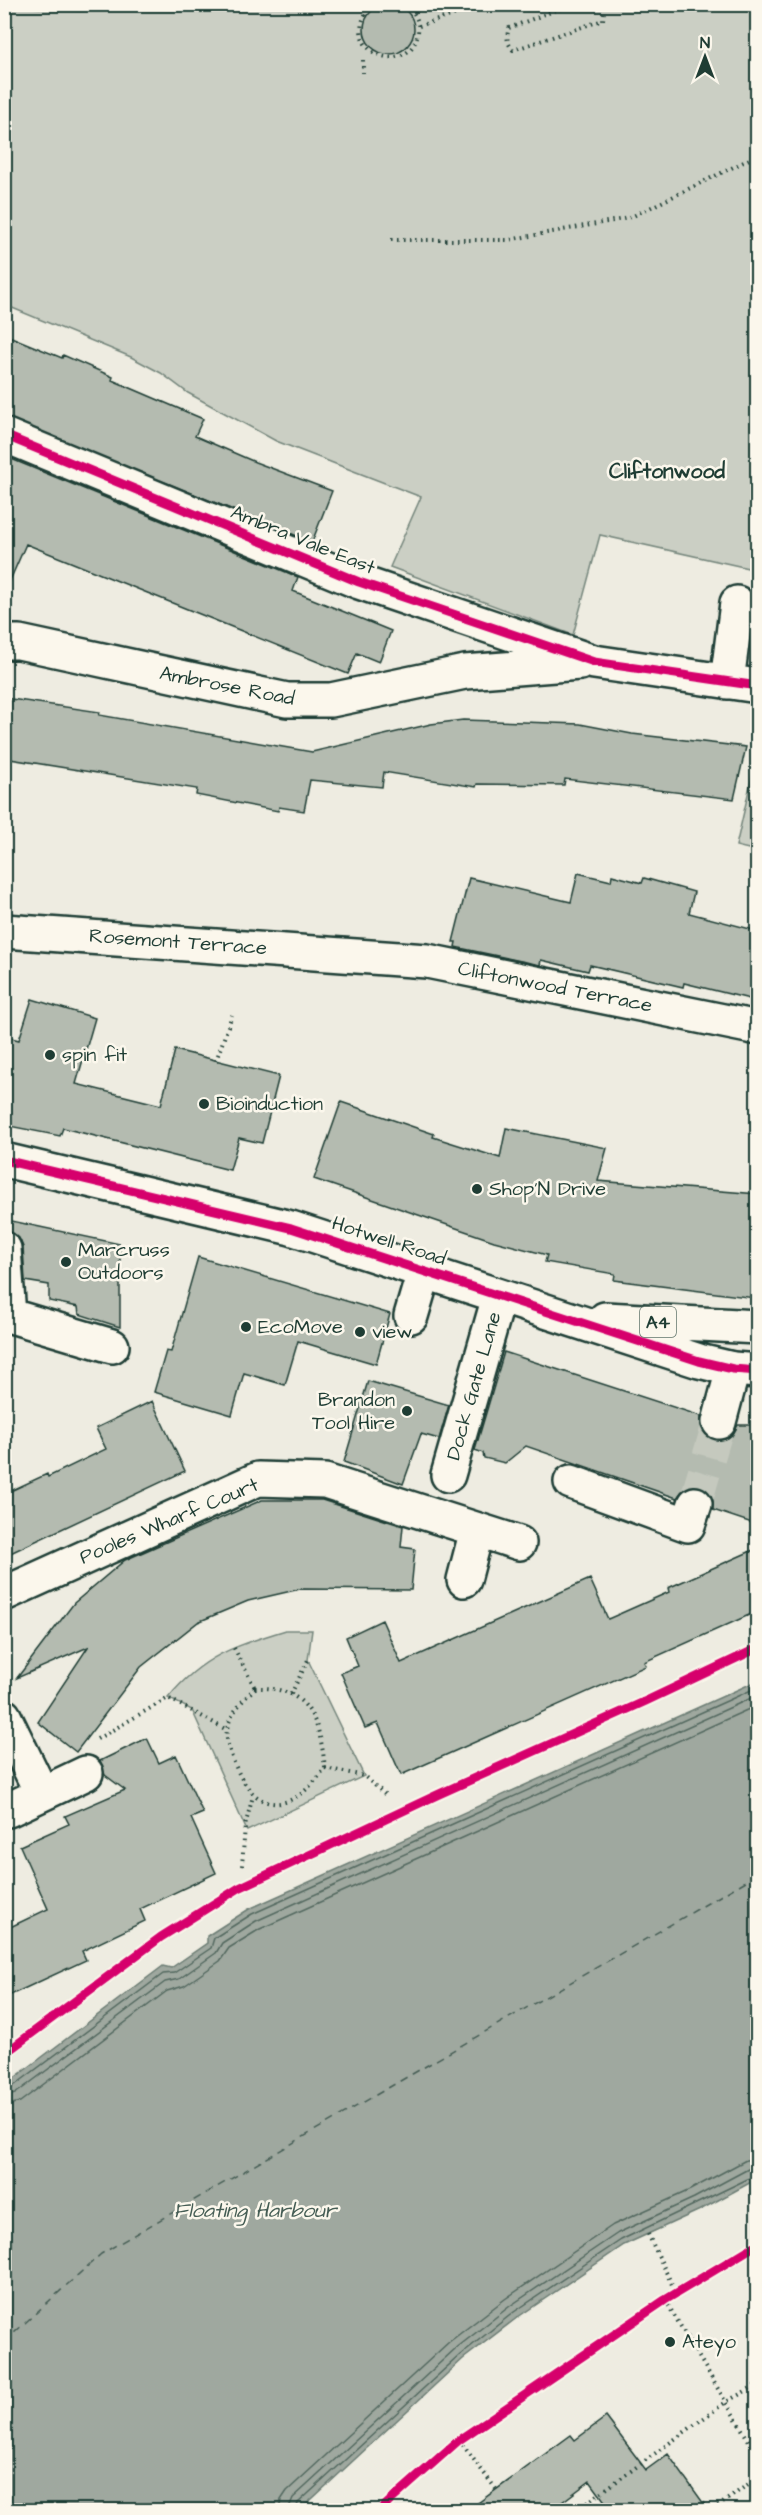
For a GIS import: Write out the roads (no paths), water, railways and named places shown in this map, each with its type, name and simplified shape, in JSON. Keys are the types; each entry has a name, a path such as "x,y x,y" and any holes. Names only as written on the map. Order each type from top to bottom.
{"street":[{"name":"Ambra Vale East","path":"4,435 359,582 594,662"},
{"path":"594,662 742,684 736,603"},
{"name":"Ambrose Road","path":"4,642 31,645 287,700 331,700 465,672 594,662"},
{"name":"Rosemont Terrace","path":"5,931 54,930 352,954"},
{"name":"Cliftonwood Terrace","path":"352,954 427,961 758,1028"},
{"name":"Hotwell Road","path":"4,1160 291,1228 558,1317 699,1361 746,1370"},
{"path":"4,1249 7,1314 112,1346"},
{"path":"411,1316 424,1272"},
{"name":"Dock Gate Lane","path":"448,1475 499,1297"},
{"name":"Hotwell Road","path":"558,1317 758,1327"},
{"path":"719,1422 746,1370"},
{"name":"Pooles Wharf Court","path":"4,1594 258,1479 325,1481 519,1543"},
{"path":"571,1482 688,1525 695,1504"},
{"path":"464,1580 477,1530"},
{"path":"4,1716 42,1794"},
{"path":"8,1810 86,1773"}],"water":[{"name":"Floating Harbour","path":"757,1681 757,2179 700,2210 624,2245 518,2317 463,2359 300,2510 5,2510 5,2085 163,1966 171,1968 207,1943 207,1936 249,1909"}],"tunnel":[{"path":"695,1504 719,1422"}],"place":[{"name":"spin fit","path":"50,1055"},
{"name":"Bioinduction","path":"204,1104"},
{"name":"Shop'N Drive","path":"477,1189"},
{"name":"Marcruss Outdoors","path":"66,1262"},
{"name":"EcoMove","path":"246,1327"},
{"name":"view","path":"360,1332"},
{"name":"Brandon Tool Hire","path":"407,1411"},
{"name":"Ateyo","path":"670,2342"}],"district":[{"name":"Cliftonwood","path":"667,471"}]}
